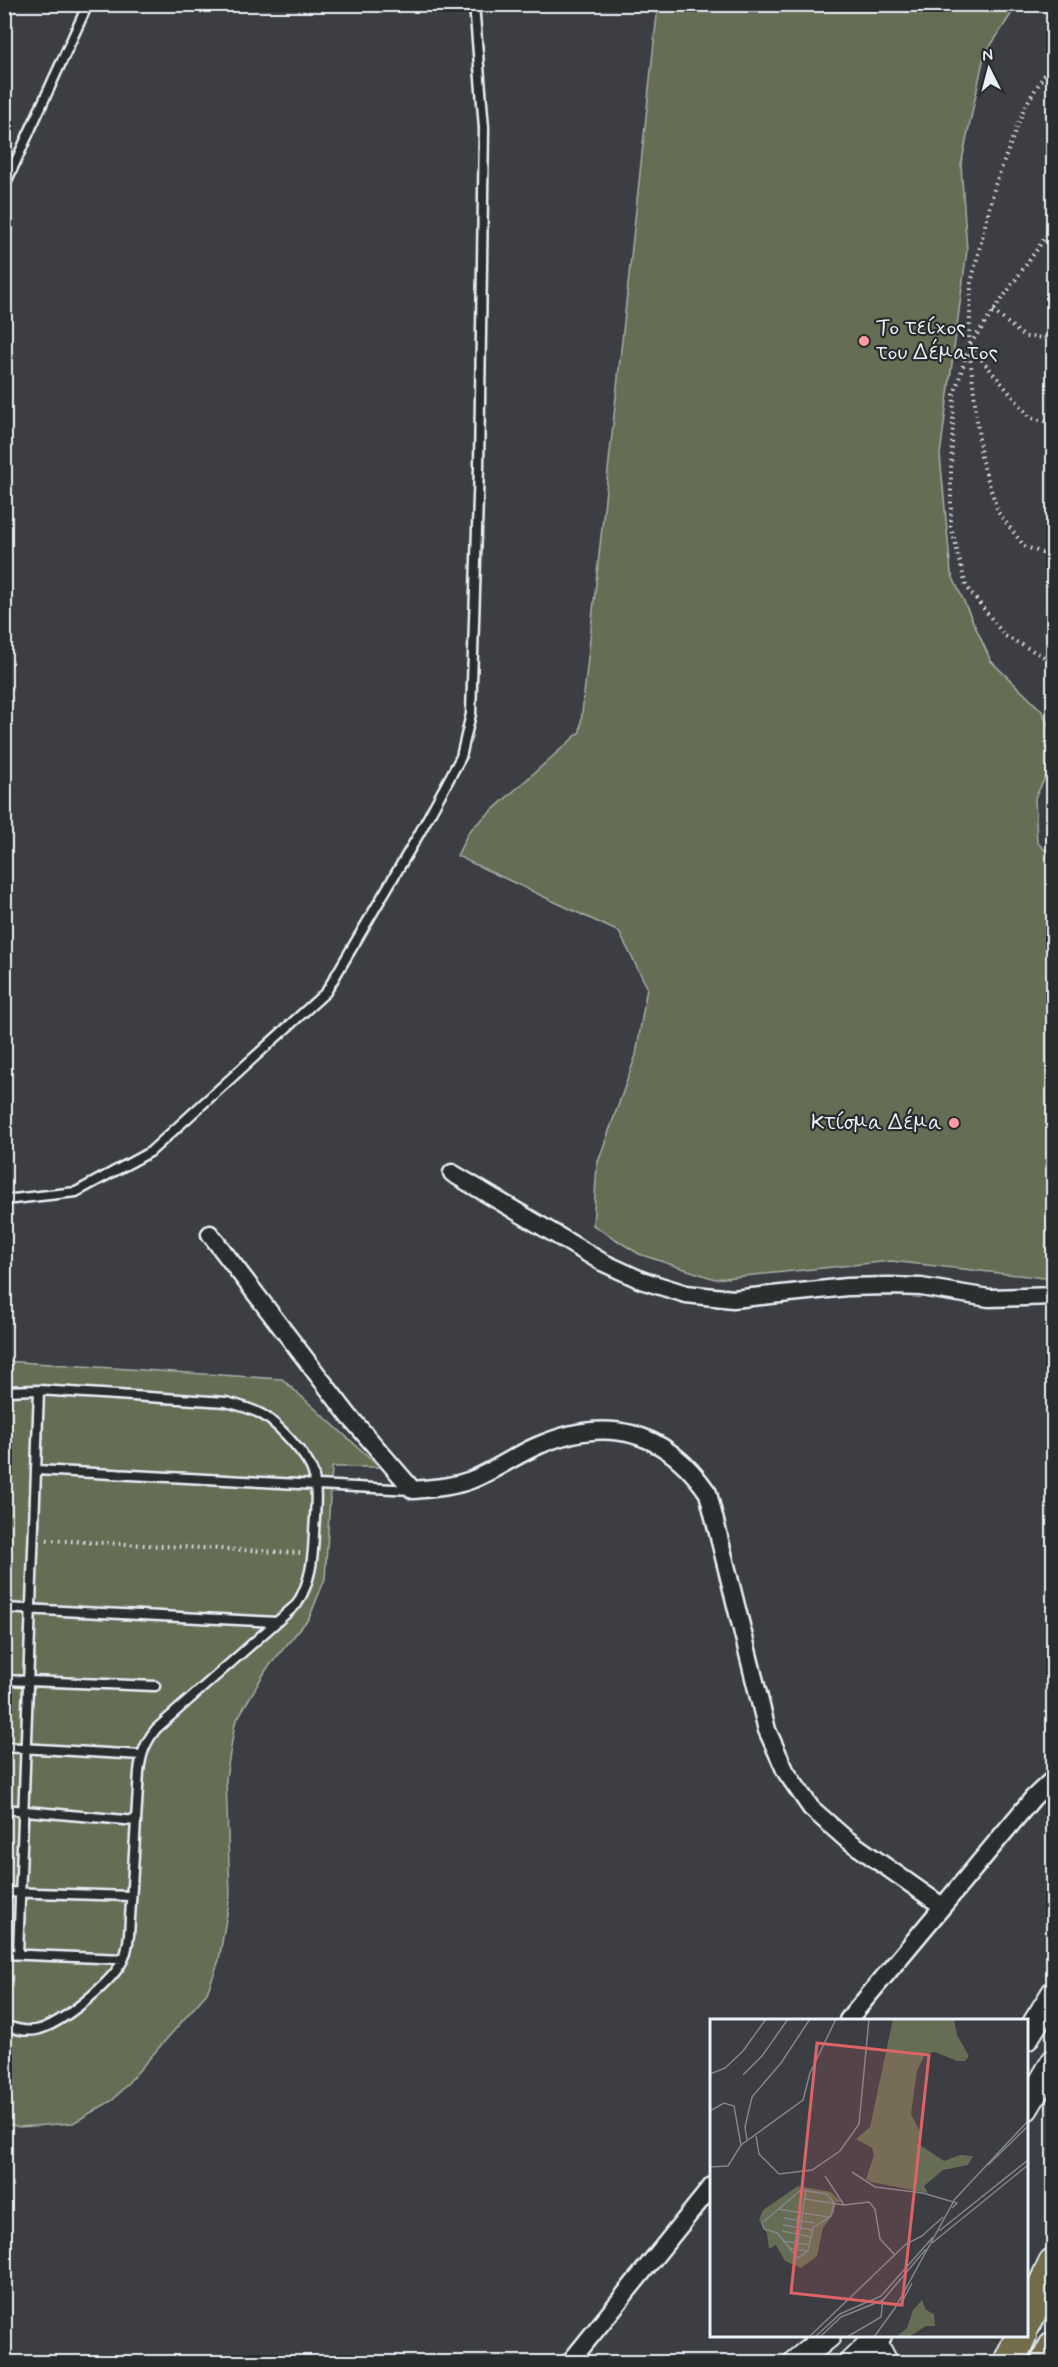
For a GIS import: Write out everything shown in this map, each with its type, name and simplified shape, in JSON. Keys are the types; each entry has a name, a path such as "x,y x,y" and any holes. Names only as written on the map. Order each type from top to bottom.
{"highway":[{"path":"1028,2319 1053,2263"},
{"path":"1009,2362 1021,2337"},
{"path":"1046,2362 1053,2347"}],"main road":[{"path":"1028,2035 1053,1993"},
{"path":"1028,2105 1053,2061"},
{"path":"796,2362 827,2337"},
{"path":"841,2337 856,2361 875,2337 885,2362"}],"street":[{"path":"452,1173 602,1262 640,1280 686,1294 733,1299 848,1287 889,1286 921,1287 989,1298 1053,1296"},
{"path":"210,1234 342,1408 413,1490 446,1487 472,1479 536,1446 589,1430 613,1429 640,1435 672,1452 694,1473 708,1493 767,1730 786,1772 811,1808 845,1838 942,1906"},
{"path":"849,2019 1033,1798 1053,1778"},
{"path":"570,2362 710,2187"}],"lane":[{"path":"4,187 88,4"},
{"path":"4,1200 76,1192 150,1152 326,992 419,834 461,757 471,714 479,466 484,128 474,4"},
{"path":"18,1954 39,1390"},
{"path":"4,1391 39,1390 226,1402 246,1407 264,1415 298,1450 312,1471 315,1485 313,1554 306,1589 297,1604 156,1729 146,1741 141,1755 129,1935 123,1959 109,1979 65,2017 51,2025 35,2030 20,2030 4,2025"},
{"path":"37,1470 413,1490"},
{"path":"4,1608 277,1622"},
{"path":"4,1680 155,1686"},
{"path":"4,1747 141,1755"},
{"path":"4,1809 136,1821"},
{"path":"4,1892 131,1896"},
{"path":"4,1954 123,1959"}],"path":[{"path":"1053,59 1024,108 995,185 971,283 969,346 981,458 998,512 1024,546 1042,553 1053,547"},
{"path":"1053,225 969,346 954,395 951,526 966,586 1005,636 1053,662"},
{"path":"993,311 1025,337 1053,338"},
{"path":"969,346 1031,418 1053,423"},
{"path":"35,1540 313,1554"}],"green space":[{"path":"658,5 1017,5 984,56 961,165 967,250 940,455 951,573 991,661 1042,711 1053,736 1053,762 1035,798 1037,842 1054,859 1053,1279 891,1261 715,1279 639,1254 593,1225 597,1165 636,1055 647,987 619,932 457,856 469,831 580,732"},
{"path":"4,1361 282,1379 380,1467 332,1467 325,1579 309,1618 266,1670 235,1723 226,1778 230,1896 219,1960 207,1993 113,2100 73,2123 19,2127 4,2123"}],"place":[{"name":"Το τείχος του Δέματος","path":"864,341"},
{"name":"Κτίσμα Δέμα","path":"954,1123"}]}
